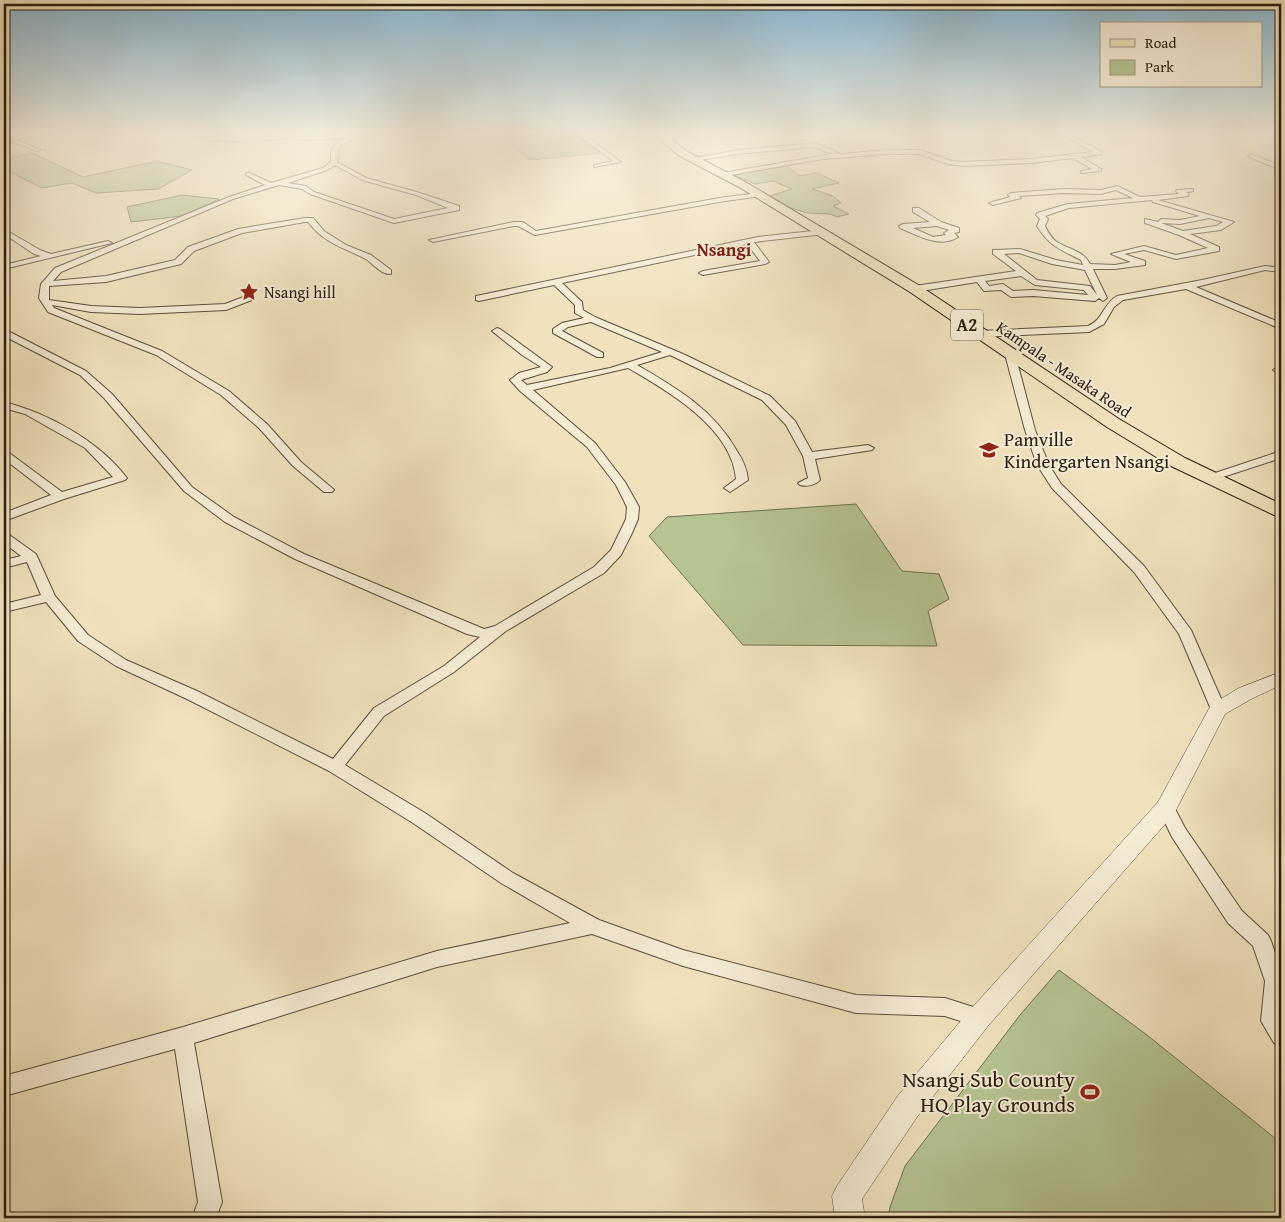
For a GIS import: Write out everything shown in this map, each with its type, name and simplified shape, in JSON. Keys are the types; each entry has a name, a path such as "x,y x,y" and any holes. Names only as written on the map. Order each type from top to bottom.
{"main road":[{"name":"Kampala - Masaka Road","path":"750,189 915,289 1113,423 1178,462 1281,511"}],"street":[{"path":"259,189 231,198 58,270 45,284 43,298 52,310 159,353 225,393 263,426 297,464 328,490"},
{"path":"307,189 312,193 394,222 456,208 400,189"},
{"path":"993,203 1017,198 1011,195 1064,191 1101,192 1113,189"},
{"path":"1120,189 1143,198 1233,223 1218,228 1182,233"},
{"path":"1108,308 1084,259 1055,244 1048,238 1041,226 1044,219 1040,215 1068,206 1186,195 1178,191 1191,190"},
{"path":"432,240 514,224 520,224 536,233 725,199 760,195"},
{"path":"916,210 938,224 956,230 948,233 954,237 932,239 903,226 938,224"},
{"path":"1160,221 1180,222 1209,216 1214,212 1228,213 1234,216 1219,219"},
{"path":"45,284 106,279 178,262 191,249 214,240 241,231 304,220 310,220 320,233 343,247 368,258 388,272"},
{"path":"979,279 987,289 1003,287 1010,294 1043,293 1095,298 1087,288 1035,282 996,252 1020,251 1055,262 1088,267 1115,267 1142,263 1115,254 1144,248 1176,257 1216,249 1182,233 1148,221"},
{"path":"4,231 37,252 49,256"},
{"path":"480,298 768,237 822,232"},
{"path":"4,267 138,237"},
{"path":"703,273 765,262 749,241"},
{"path":"980,334 1089,329 1100,326 1106,318 1108,308 1115,300 1120,298 1187,286 1265,268 1281,270"},
{"path":"915,289 1022,273"},
{"path":"555,281 579,304 577,310 592,319 668,353 680,356 766,398 791,423 809,456 814,480 804,484"},
{"path":"1187,286 1281,326"},
{"path":"43,298 52,303 68,306 140,311 226,307 248,298"},
{"path":"592,319 565,325 556,331 600,355"},
{"path":"335,767 379,712 449,669 501,628 599,570 619,546 632,519 633,507 621,484 591,446 558,415 515,380 517,377 544,370 547,367 497,331"},
{"path":"4,332 83,373 108,396 188,489 203,502 264,539 331,571 472,631 485,634 501,628"},
{"path":"524,389 612,370 668,353"},
{"path":"1010,354 1030,430 1043,465 1056,486 1139,569 1186,633 1218,710"},
{"path":"628,364 679,394 716,425 729,445 742,472 742,480 730,488"},
{"path":"4,405 29,412 90,446 120,478 60,496 4,517"},
{"path":"809,456 868,448"},
{"path":"4,454 60,496"},
{"path":"1210,478 1281,454"},
{"path":"4,537 31,557 50,597 84,638 121,663 192,695 335,767 419,818 508,878 592,926 682,958 856,1004 945,1007 978,1018"},
{"path":"4,564 31,557"},
{"path":"4,608 50,597"},
{"path":"850,1218 847,1196 907,1108 978,1018 1166,808 1218,710 1246,693 1281,678"},
{"path":"1166,808 1178,832 1235,917 1261,941 1276,981 1271,1021 1281,1036"},
{"path":"4,1086 183,1037 437,959 592,926"},
{"path":"183,1037 210,1202 204,1218"}],"green space":[{"path":"86,189 158,189 96,193"},
{"path":"792,189 812,189 833,196 841,203 833,206 849,214 837,217 830,214 807,213 788,207 770,196"},
{"path":"182,195 219,199 182,216 131,222 127,207"},
{"path":"856,504 902,571 939,574 949,599 928,611 937,646 743,645 649,536 667,517"},
{"name":"Nsangi Sub County HQ Play Grounds","path":"1059,970 1147,1035 1281,1143 1281,1218 888,1218 890,1207 905,1166 1020,1015"}],"place":[{"name":"Nsangi hill","path":"249,292"},
{"name":"Pamville Kindergarten Nsangi","path":"989,450"},
{"name":"Nsangi Sub County HQ Play Grounds","path":"1090,1092"}],"district":[{"name":"Nsangi","path":"724,250"}]}
